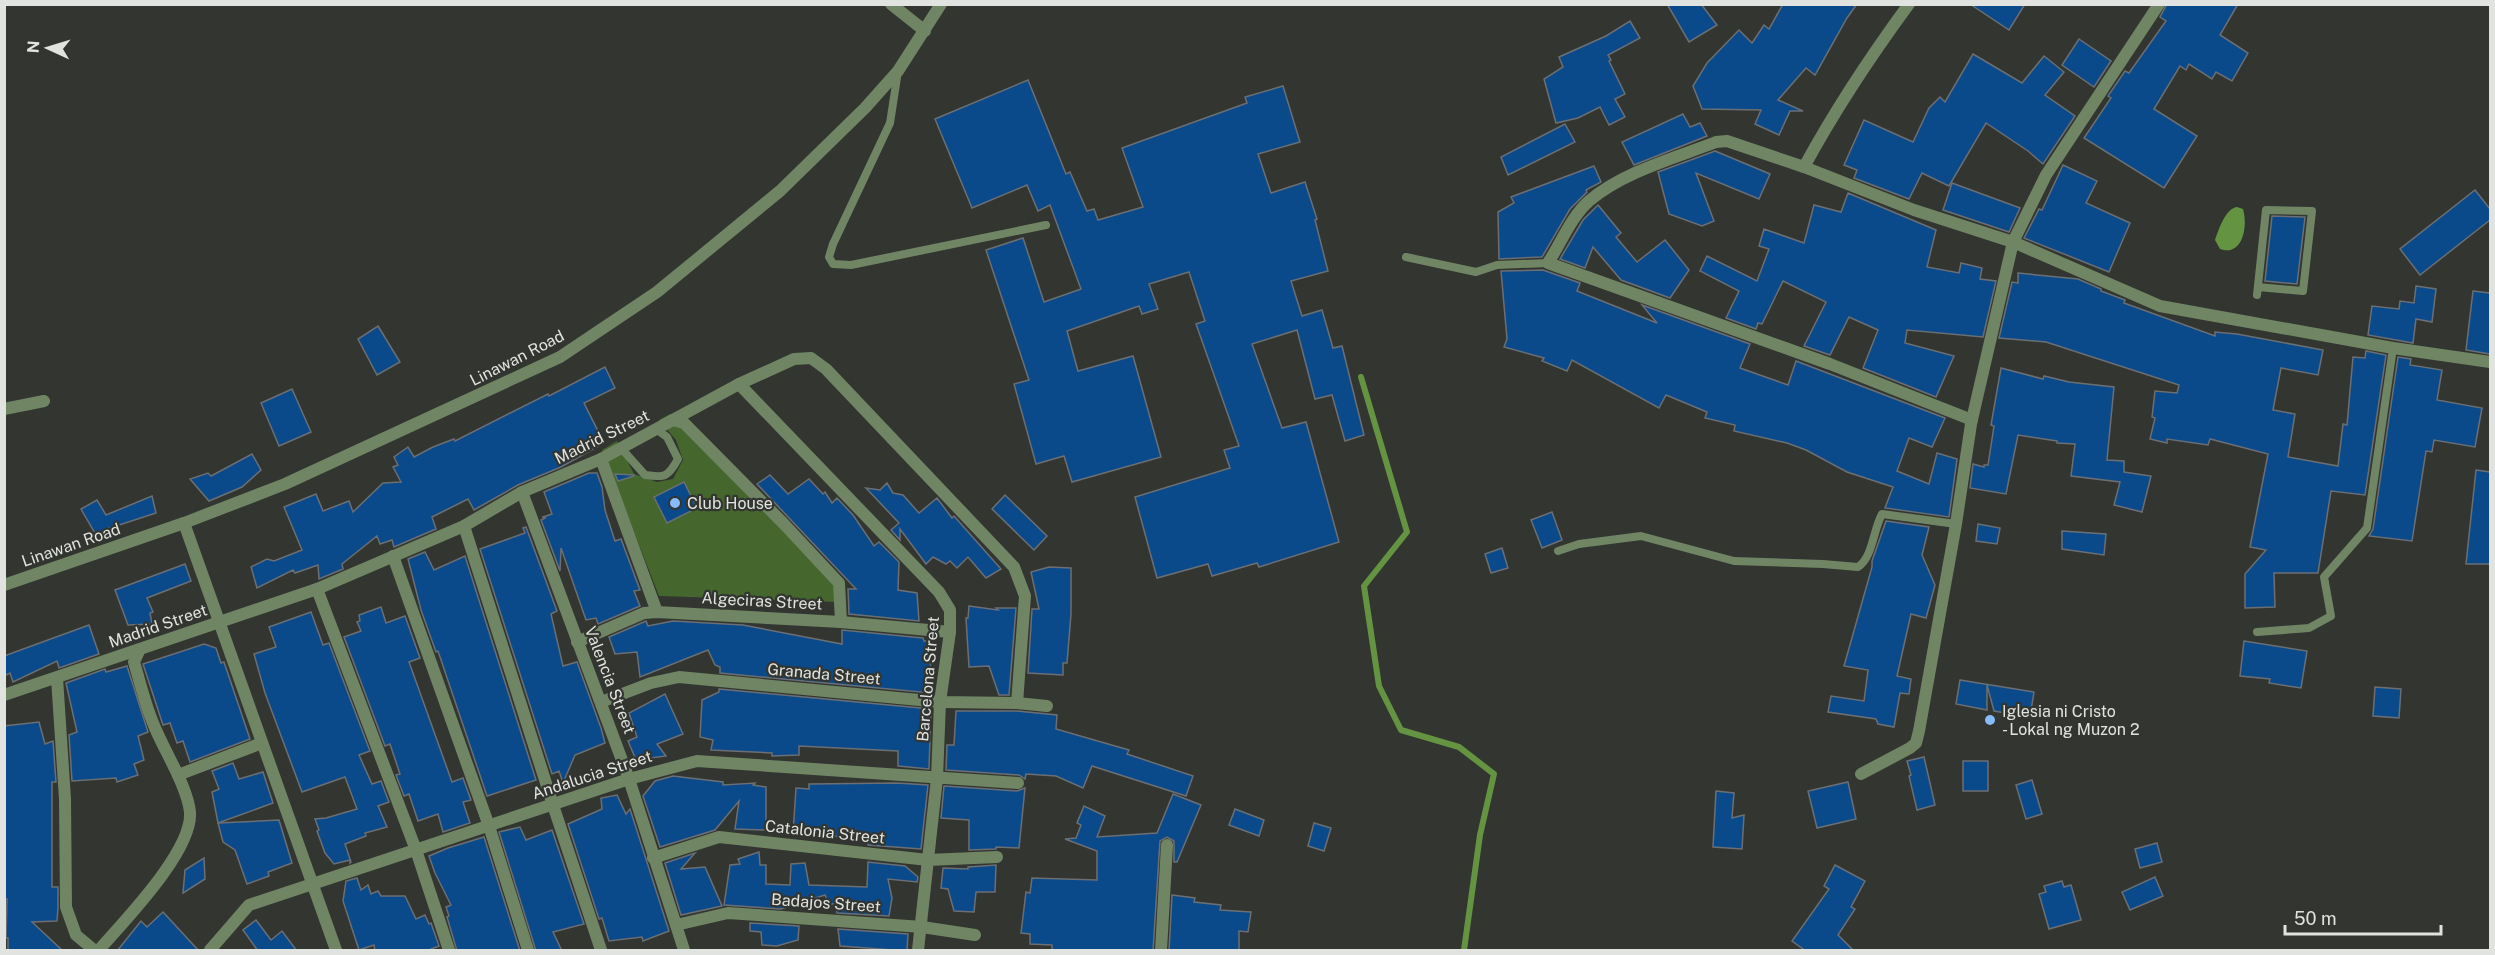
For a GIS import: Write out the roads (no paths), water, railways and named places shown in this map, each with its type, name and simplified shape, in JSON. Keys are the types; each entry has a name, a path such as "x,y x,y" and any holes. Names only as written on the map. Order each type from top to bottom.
{"street":[{"path":"891,4 925,31"},
{"name":"Linawan Road","path":"4,585 184,523 285,484 560,357 657,291 780,191 865,108 898,71 941,4"},
{"path":"1804,167 1833,114 1909,4"},
{"path":"1861,774 1916,743 1956,524 1972,420 2013,242 2046,175 2159,4"},
{"path":"1972,420 1830,364 1548,263 1573,221 1589,201 1630,175 1716,142 1739,143 1914,210 2013,242 2160,306 2393,348 2490,362"},
{"name":"Madrid Street","path":"4,695 316,589 464,526 522,492 601,459 739,384 794,359 811,358 826,369 1014,567 1025,596 1017,703"},
{"name":"Barcelona Street","path":"739,384 939,592 951,610 940,702 937,778 918,951"},
{"path":"4,409 44,401"},
{"path":"673,420 684,423 839,583 842,603 841,622"},
{"path":"601,459 657,612"},
{"name":"Valencia Street","path":"522,492 629,779 684,951"},
{"path":"184,523 314,883 336,951"},
{"path":"464,526 552,805 602,951"},
{"path":"393,556 489,825 528,951"},
{"path":"316,589 416,850 449,951"},
{"name":"Algeciras Street","path":"577,642 644,613 657,612 841,622 950,632"},
{"path":"99,951 140,904 183,845 190,812 178,776 152,723 135,662 140,649"},
{"path":"57,678 65,799 66,907 76,935 94,951"},
{"name":"Granada Street","path":"601,702 651,683 680,678 940,702 1017,703 1047,706"},
{"path":"178,776 262,743"},
{"name":"Andalucia Street","path":"210,951 249,905 629,779 697,761 1018,783"},
{"name":"Catalonia Street","path":"653,858 719,837 928,860 997,857"},
{"path":"1161,951 1167,845"},
{"name":"Badajos Street","path":"676,926 728,913 922,927 975,935"}],"lane":[{"path":"898,71 890,123 833,244 829,257 833,264 851,265 1046,225"},
{"path":"2266,210 2312,211 2302,291 2258,291 2266,210"},
{"path":"1406,257 1476,272 1497,265 1548,263"},
{"path":"2257,632 2309,628 2331,616 2324,577 2367,528 2393,348"},
{"path":"621,448 645,475 661,477 671,472 678,459 667,437 656,429"},
{"path":"1558,551 1579,544 1641,537 1734,561 1858,567 1866,558 1877,522 1882,514 1956,524"}],"waterway":[{"path":"1361,377 1407,532 1364,586 1379,686 1401,730 1459,747 1494,774 1480,835 1464,950"}],"place":[{"name":"Club House","path":"675,503"},
{"name":"Iglesia ni Cristo - Lokal ng Muzon 2","path":"1990,720"}]}
